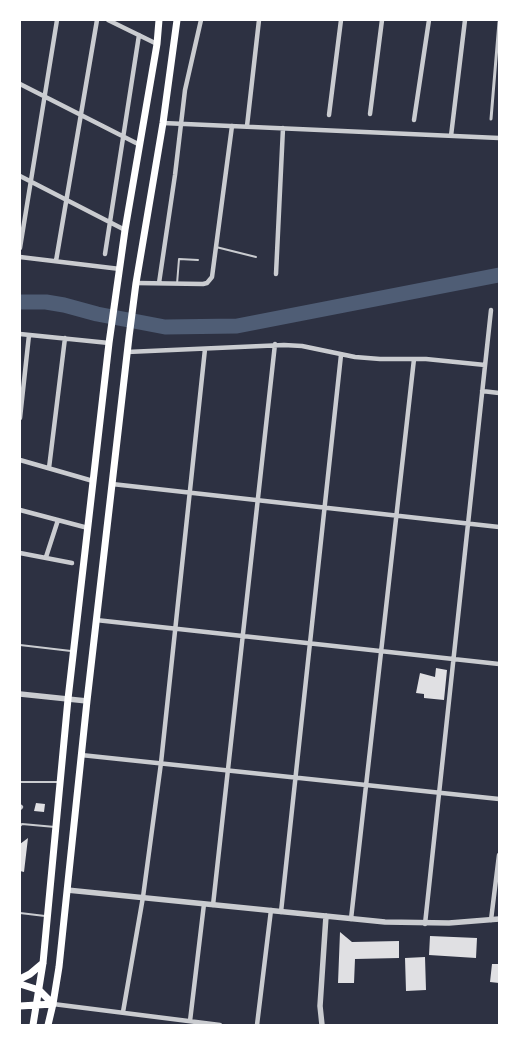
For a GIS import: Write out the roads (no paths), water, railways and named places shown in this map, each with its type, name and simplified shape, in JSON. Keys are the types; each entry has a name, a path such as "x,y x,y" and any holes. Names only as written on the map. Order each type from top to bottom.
{"main road":[{"path":"33,1025 43,963 68,699 110,339 157,44 159,20"},
{"path":"48,1025 54,1004 133,301 163,123 177,20"},
{"path":"20,979 30,974 43,963"},
{"path":"20,984 39,990 54,1004"},
{"path":"20,1006 54,1004"}],"street":[{"path":"20,248 57,20"},
{"path":"56,261 97,20"},
{"path":"108,20 157,44"},
{"path":"122,20 122,27"},
{"path":"159,284 185,90 201,20"},
{"path":"248,126 259,20"},
{"path":"329,115 341,20"},
{"path":"370,114 382,20"},
{"path":"414,120 429,20"},
{"path":"451,136 465,20"},
{"path":"491,119 499,22"},
{"path":"105,254 139,35"},
{"path":"20,84 140,145"},
{"path":"163,123 499,138"},
{"path":"136,283 203,284 212,277 232,126"},
{"path":"276,274 283,128"},
{"path":"20,176 126,230"},
{"path":"20,257 120,269"},
{"path":"425,924 491,310"},
{"path":"20,334 110,339"},
{"path":"20,418 29,334"},
{"path":"48,468 65,338"},
{"path":"127,352 275,344 302,346 341,355 380,359 414,359 485,365"},
{"path":"213,905 275,344"},
{"path":"123,1012 143,898 161,763 205,349"},
{"path":"281,912 341,355"},
{"path":"351,919 414,359"},
{"path":"482,391 499,393"},
{"path":"20,460 93,481"},
{"path":"112,484 499,527"},
{"path":"21,512 88,528"},
{"path":"46,558 58,520"},
{"path":"20,553 72,563"},
{"path":"96,620 499,664"},
{"path":"20,694 87,701"},
{"path":"81,755 499,799"},
{"path":"492,920 499,855"},
{"path":"67,890 385,922 425,924 499,919"},
{"path":"190,1021 204,904"},
{"path":"257,1025 271,910"},
{"path":"322,1025 320,1006 326,916"},
{"path":"54,1004 220,1025"}],"lane":[{"path":"216,247 256,257"},
{"path":"177,284 179,259 198,260"},
{"path":"20,645 74,651"},
{"path":"20,782 60,782"},
{"path":"20,826 22,824 56,827"},
{"path":"20,913 48,916"}],"waterway":[{"path":"20,302 46,302 64,305 97,314 165,327 237,326 499,275"}]}
